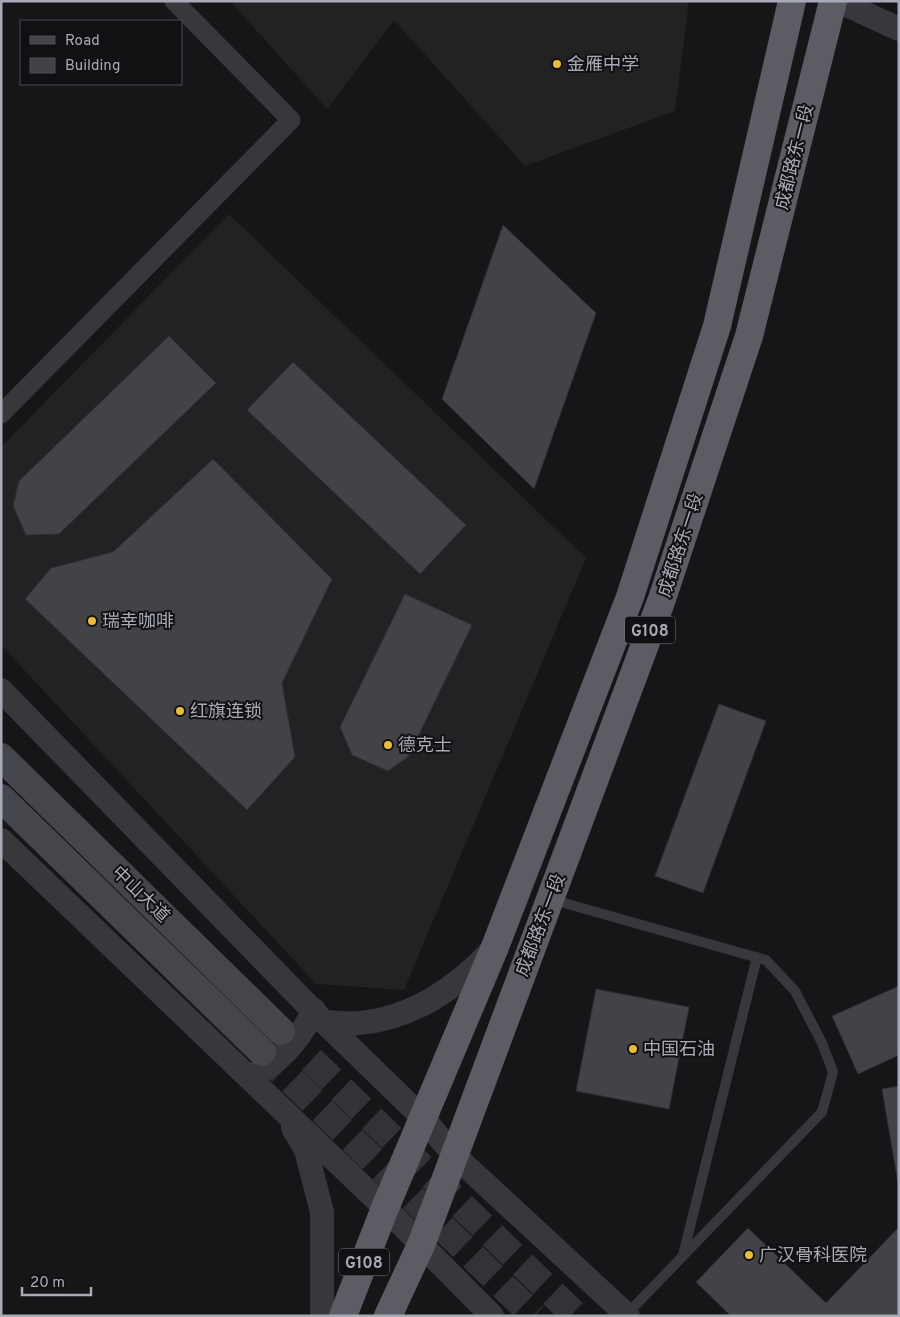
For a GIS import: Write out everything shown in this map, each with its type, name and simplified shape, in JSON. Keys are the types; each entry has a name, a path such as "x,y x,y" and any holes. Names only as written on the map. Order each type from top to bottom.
{"highway":[{"name":"成都路东一段","path":"385,1208 494,947 630,597 717,326 792,1"},
{"name":"成都路东一段","path":"421,1245 662,599 749,336 834,1"},
{"name":"G108","path":"343,1316 385,1208"},
{"name":"G108","path":"388,1316 421,1245"}],"main road":[{"name":"中山大道","path":"1,757 281,1031"},
{"name":"中山大道","path":"1,798 262,1052"}],"street":[{"path":"1,414 291,120 174,1"},
{"path":"838,1 899,29"},
{"path":"1,690 319,1016 423,1118 454,1155 628,1315"},
{"path":"1,840 385,1208 492,1316"},
{"path":"319,1016 359,1023 390,1018 418,1007 473,970 494,947"},
{"path":"249,1077 260,1072 278,1059 319,1016"},
{"path":"282,1109 306,1150 322,1212 322,1316"}],"lane":[{"path":"550,899 766,960 794,991 822,1043 833,1072 822,1112 628,1315"},
{"path":"683,1256 758,958"}],"shaded area":[{"name":"金雁中学","path":"230,1 689,1 675,111 525,166 394,20 327,109"},
{"path":"229,214 586,558 404,990 316,984 1,645 1,447"}],"building":[{"path":"503,225 596,313 534,489 442,399"},
{"path":"169,336 216,383 59,534 26,535 13,506 19,481"},
{"path":"293,362 466,525 420,574 247,410"},
{"path":"213,459 332,579 282,683 295,757 247,810 25,599 51,568 113,552"},
{"path":"405,594 472,625 408,757 388,771 352,755 340,727"},
{"path":"719,704 766,721 703,893 655,876"},
{"path":"899,986 899,1055 858,1074 832,1016"},
{"name":"中国石油","path":"596,989 689,1007 669,1109 576,1091"},
{"path":"899,1086 899,1189 882,1089"},
{"name":"广汉骨科医院","path":"899,1227 899,1316 731,1316 696,1282 748,1228 826,1303"}],"tunnel":[{"path":"281,1031 576,1316"},
{"path":"262,1052 534,1316"}],"place":[{"name":"金雁中学","path":"557,64"},
{"name":"瑞幸咖啡","path":"92,621"},
{"name":"红旗连锁","path":"180,711"},
{"name":"德克士","path":"388,745"},
{"name":"中国石油","path":"633,1049"},
{"name":"广汉骨科医院","path":"749,1255"}]}
